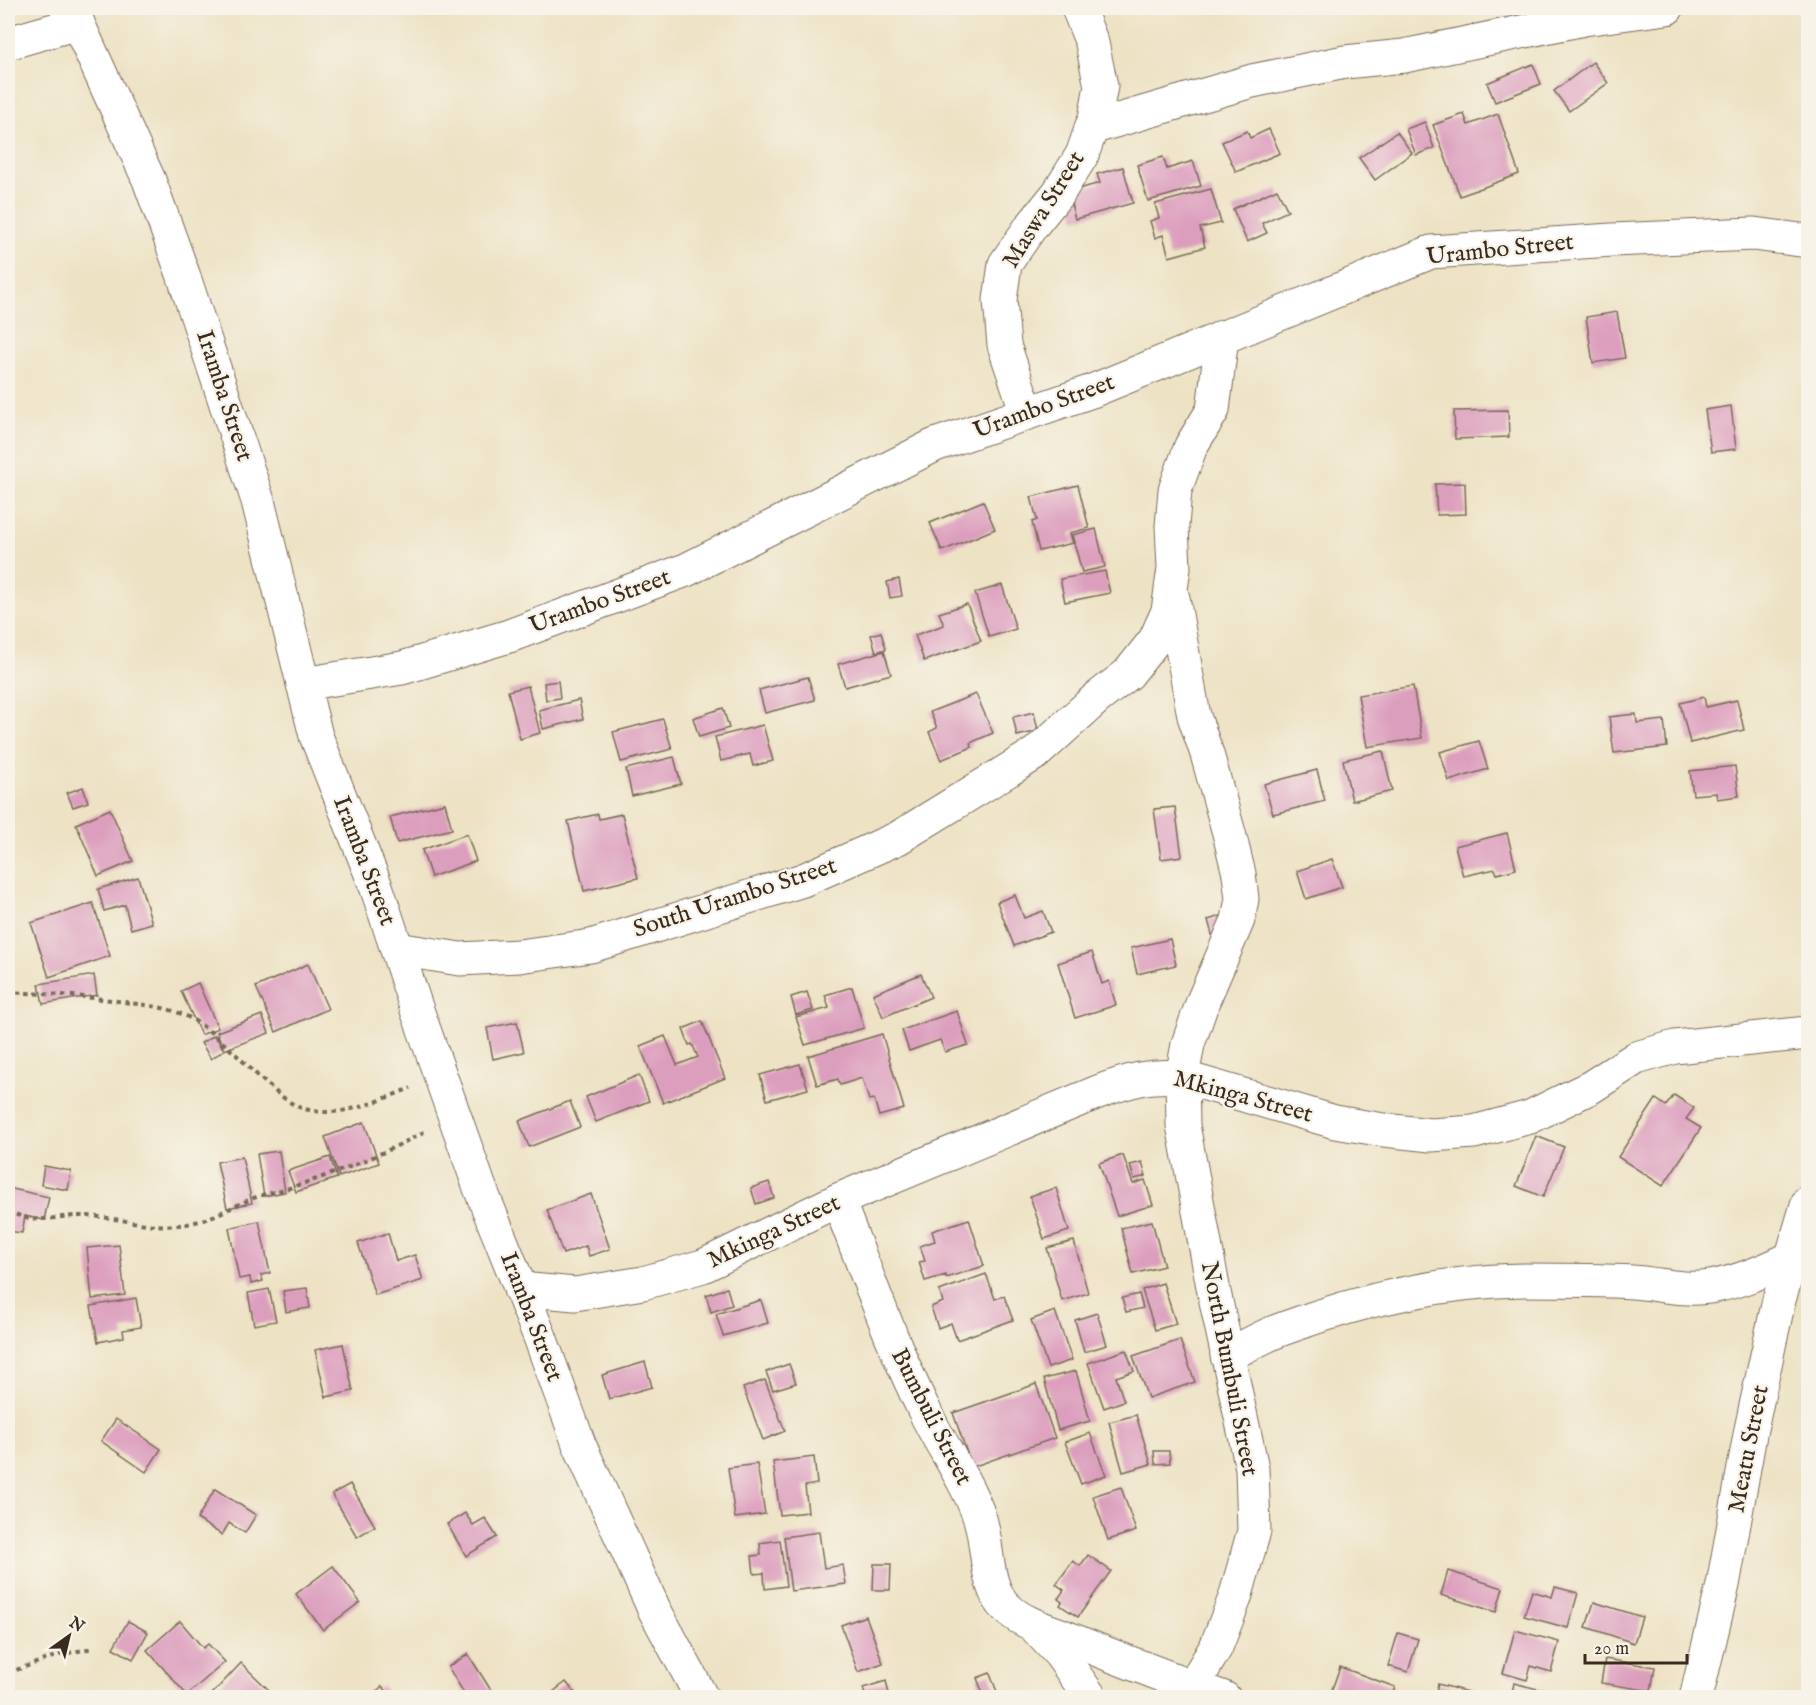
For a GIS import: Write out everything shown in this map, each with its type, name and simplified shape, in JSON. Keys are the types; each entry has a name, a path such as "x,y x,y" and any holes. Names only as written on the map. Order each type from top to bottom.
{"street":[{"name":"Maswa Street","path":"1027,414 1004,345 1000,300 1005,264 1059,192 1082,155 1091,128 1101,86 1092,43 1078,8"},
{"path":"1091,128 1252,81 1345,62 1404,56 1584,19 1667,8"},
{"path":"8,43 75,15"},
{"name":"Iramba Street","path":"75,15 149,180 183,274 258,501 316,736 378,889 480,1188 579,1444 654,1609 702,1698"},
{"name":"Urambo Street","path":"303,684 402,668 509,636 675,574 935,445 1092,391 1431,252 1612,240 1754,234 1809,241"},
{"name":"South Urambo Street","path":"397,949 460,959 519,956 591,946 803,880 898,838 1035,753 1128,674 1155,640 1168,611 1174,568 1172,526 1175,490 1191,446 1213,410 1222,338"},
{"name":"North Bumbuli Street","path":"1171,589 1194,716 1229,833 1239,874 1242,899 1238,920 1188,1044 1182,1077 1183,1125 1188,1158 1227,1356 1252,1468 1254,1531 1231,1608 1216,1647 1193,1686"},
{"name":"Mkinga Street","path":"520,1289 574,1294 643,1283 703,1266 838,1200 1132,1079 1156,1075 1182,1077 1335,1122 1431,1135 1474,1132 1530,1117 1591,1087 1636,1058 1675,1047 1809,1033"},
{"name":"Bumbuli Street","path":"838,1200 895,1345 928,1418 965,1484 981,1519 993,1582 999,1600 1010,1611 1032,1623 1224,1698"},
{"name":"Meatu Street","path":"1696,1698 1723,1585 1751,1429 1777,1311 1809,1203"},
{"path":"1227,1356 1283,1328 1347,1308 1418,1290 1523,1280 1634,1282 1690,1288 1709,1287 1736,1282 1791,1258"},
{"name":"Bumbuli Street","path":"1032,1623 1060,1654 1091,1698"}],"path":[{"path":"8,992 110,999 180,1013 202,1025 293,1104 313,1112 331,1113 380,1101 441,1077"},
{"path":"8,1210 32,1221 83,1216 158,1226 192,1224 258,1197 348,1167 408,1141 454,1116"},
{"path":"8,1673 58,1655 93,1648"}],"building":[{"path":"1593,62 1608,83 1569,111 1554,91"},
{"path":"1533,64 1541,84 1495,102 1487,83"},
{"path":"1464,114 1468,125 1498,114 1519,174 1460,196 1433,125"},
{"path":"1425,122 1434,148 1416,155 1406,129"},
{"path":"1269,129 1280,153 1236,172 1222,142 1247,131 1250,138"},
{"path":"1397,132 1412,153 1375,180 1359,158"},
{"path":"1163,157 1167,169 1193,161 1201,186 1148,201 1137,165"},
{"path":"1123,167 1133,203 1075,219 1068,192 1100,183 1097,174"},
{"path":"1211,189 1221,223 1200,228 1205,247 1169,257 1163,235 1155,238 1150,221 1159,218 1155,204"},
{"path":"1277,189 1288,211 1262,223 1267,233 1247,242 1233,209"},
{"path":"1617,312 1625,358 1593,363 1586,317"},
{"path":"1731,406 1736,449 1711,452 1705,410"},
{"path":"1508,410 1509,437 1455,439 1454,411"},
{"path":"1465,483 1466,514 1437,515 1435,484"},
{"path":"1078,485 1089,528 1070,533 1073,543 1039,551 1032,522 1037,520 1031,497"},
{"path":"983,501 995,529 942,551 930,523"},
{"path":"1096,529 1105,567 1082,572 1072,535"},
{"path":"1105,571 1110,593 1065,602 1060,579"},
{"path":"899,579 902,596 890,598 887,582"},
{"path":"1002,585 1016,629 989,637 975,593"},
{"path":"967,604 981,641 924,661 915,635 944,625 939,613"},
{"path":"881,632 886,649 876,652 871,635"},
{"path":"884,651 891,674 845,687 838,664"},
{"path":"808,677 815,700 765,713 759,690"},
{"path":"558,681 560,698 546,700 544,683"},
{"path":"528,686 540,733 520,739 508,691"},
{"path":"1413,686 1422,738 1367,747 1358,695"},
{"path":"976,694 993,733 970,743 972,747 941,760 929,732 937,728 930,712"},
{"path":"1704,697 1706,707 1737,700 1744,730 1690,743 1680,703"},
{"path":"579,700 583,719 543,729 539,710"},
{"path":"723,708 729,728 699,737 693,718"},
{"path":"1034,712 1038,731 1017,736 1013,717"},
{"path":"1636,714 1637,723 1664,720 1667,747 1614,753 1609,717"},
{"path":"663,719 672,749 621,762 613,732"},
{"path":"763,725 773,761 753,766 750,754 721,761 715,737"},
{"path":"1479,741 1488,769 1449,781 1440,752"},
{"path":"1383,751 1392,791 1352,801 1343,760"},
{"path":"674,757 681,784 632,796 626,769"},
{"path":"1735,766 1739,796 1717,799 1716,793 1693,795 1690,771"},
{"path":"1317,770 1325,801 1273,814 1264,784"},
{"path":"83,787 88,802 73,807 67,793"},
{"path":"445,803 452,829 397,843 390,817"},
{"path":"1175,807 1182,856 1161,859 1154,809"},
{"path":"110,809 133,861 98,876 76,824"},
{"path":"598,814 599,819 622,814 638,878 584,891 568,821"},
{"path":"1507,833 1516,869 1497,874 1495,869 1463,876 1455,846"},
{"path":"467,834 476,861 431,877 422,850"},
{"path":"1332,859 1342,887 1306,899 1297,871"},
{"path":"138,877 152,923 131,929 125,905 104,911 98,889"},
{"path":"1015,895 1024,918 1043,911 1051,932 1014,946 997,902"},
{"path":"93,903 110,956 49,977 31,923"},
{"path":"1240,910 1214,942 1208,920"},
{"path":"1170,939 1176,965 1137,974 1131,948"},
{"path":"1092,952 1102,984 1109,981 1116,1005 1075,1018 1058,963"},
{"path":"308,964 328,1009 276,1032 256,987"},
{"path":"921,974 931,997 883,1017 873,994"},
{"path":"94,975 97,995 43,1004 39,984"},
{"path":"198,983 218,1028 201,1035 181,991"},
{"path":"852,987 864,1028 805,1045 796,1017 829,1008 825,995"},
{"path":"807,992 813,1010 796,1015 791,997"},
{"path":"957,1011 968,1045 945,1052 940,1040 909,1051 902,1030"},
{"path":"262,1015 269,1033 224,1050 217,1032"},
{"path":"702,1021 725,1078 663,1103 640,1046 665,1036 677,1065 698,1057 692,1044 689,1045 683,1029"},
{"path":"517,1022 524,1052 493,1059 487,1028"},
{"path":"882,1034 904,1109 879,1116 874,1099 869,1100 862,1078 840,1085 838,1079 817,1085 808,1056"},
{"path":"215,1035 224,1050 211,1059 201,1043"},
{"path":"800,1064 808,1089 767,1100 760,1075"},
{"path":"639,1075 649,1101 596,1122 586,1097"},
{"path":"1674,1095 1694,1108 1686,1119 1701,1128 1663,1186 1618,1157 1656,1099 1666,1106"},
{"path":"570,1101 580,1127 529,1147 519,1121"},
{"path":"364,1122 379,1163 339,1177 325,1137"},
{"path":"1536,1136 1564,1147 1543,1197 1516,1186"},
{"path":"279,1151 285,1192 264,1196 257,1154"},
{"path":"1123,1155 1133,1184 1145,1180 1153,1205 1117,1216 1099,1163"},
{"path":"242,1157 252,1203 227,1208 217,1162"},
{"path":"330,1157 337,1178 296,1192 288,1171"},
{"path":"1142,1162 1146,1176 1134,1179 1130,1165"},
{"path":"44,1166 71,1171 68,1190 41,1185"},
{"path":"769,1182 774,1198 756,1204 751,1188"},
{"path":"8,1188 49,1197 44,1220 25,1216 22,1233 8,1231"},
{"path":"1056,1188 1069,1231 1044,1239 1030,1196"},
{"path":"591,1194 610,1249 589,1256 586,1246 563,1254 547,1210"},
{"path":"969,1219 984,1266 946,1278 946,1275 925,1281 919,1262 925,1261 920,1246 935,1241 932,1231"},
{"path":"259,1221 270,1273 261,1275 263,1281 251,1284 250,1277 239,1279 229,1228"},
{"path":"1152,1221 1164,1266 1133,1274 1121,1228"},
{"path":"388,1233 396,1261 415,1255 423,1280 375,1295 358,1243"},
{"path":"1074,1241 1088,1293 1062,1301 1047,1248"},
{"path":"119,1245 125,1295 92,1299 87,1248"},
{"path":"986,1274 995,1299 1004,1296 1013,1320 957,1340 951,1323 938,1328 931,1307 943,1302 939,1291"},
{"path":"1163,1283 1176,1324 1155,1330 1142,1290"},
{"path":"307,1288 310,1308 286,1312 283,1291"},
{"path":"727,1288 732,1305 711,1312 706,1295"},
{"path":"269,1289 276,1321 254,1325 248,1293"},
{"path":"1139,1294 1143,1308 1126,1312 1122,1298"},
{"path":"136,1298 141,1327 123,1330 124,1337 98,1342 91,1306"},
{"path":"761,1300 768,1323 723,1336 716,1314"},
{"path":"1055,1311 1072,1360 1048,1368 1031,1320"},
{"path":"1097,1313 1107,1345 1084,1352 1075,1320"},
{"path":"1180,1340 1195,1382 1148,1398 1133,1356"},
{"path":"343,1344 353,1391 326,1397 315,1350"},
{"path":"1126,1350 1134,1371 1116,1377 1124,1401 1104,1408 1088,1363"},
{"path":"645,1362 652,1387 609,1399 602,1375"},
{"path":"789,1364 796,1383 773,1390 766,1372"},
{"path":"1076,1371 1090,1421 1058,1430 1044,1379"},
{"path":"765,1380 785,1431 763,1440 743,1388"},
{"path":"1036,1384 1055,1438 972,1467 953,1413"},
{"path":"1136,1415 1151,1464 1123,1472 1109,1422"},
{"path":"116,1419 161,1449 146,1472 101,1441"},
{"path":"1090,1433 1106,1475 1081,1484 1065,1442"},
{"path":"1154,1451 1169,1451 1170,1463 1155,1464"},
{"path":"814,1457 817,1484 805,1486 808,1512 780,1515 773,1462"},
{"path":"757,1464 765,1514 735,1518 728,1468"},
{"path":"350,1484 375,1526 357,1537 332,1494"},
{"path":"1121,1487 1136,1531 1108,1540 1093,1496"},
{"path":"215,1489 256,1515 245,1533 229,1523 222,1535 197,1519"},
{"path":"465,1513 473,1525 485,1518 497,1537 466,1556 447,1524"},
{"path":"819,1532 824,1568 843,1565 846,1584 791,1591 784,1537"},
{"path":"780,1540 786,1586 765,1589 764,1573 754,1574 752,1556 761,1555 760,1543"},
{"path":"1088,1555 1111,1571 1078,1617 1060,1605 1062,1602 1058,1599 1064,1590 1056,1584 1073,1561 1080,1566"},
{"path":"874,1564 891,1564 890,1590 873,1590"},
{"path":"333,1566 360,1602 323,1630 296,1594"},
{"path":"1448,1571 1503,1588 1496,1612 1441,1595"},
{"path":"1555,1587 1578,1593 1568,1628 1524,1616 1532,1591 1552,1597"},
{"path":"1594,1602 1642,1617 1634,1643 1586,1627"},
{"path":"866,1616 883,1663 858,1672 841,1625"},
{"path":"128,1621 148,1632 133,1659 113,1648"},
{"path":"180,1621 203,1648 208,1644 225,1662 187,1695 147,1650"},
{"path":"1515,1630 1559,1642 1551,1672 1531,1666 1527,1680 1503,1673"},
{"path":"1398,1633 1418,1639 1408,1672 1388,1666"},
{"path":"468,1654 494,1695 491,1698 467,1698 448,1667"},
{"path":"1605,1659 1655,1667 1651,1691 1601,1683"},
{"path":"241,1663 269,1690 263,1698 215,1698 212,1694"},
{"path":"1340,1667 1395,1687 1391,1698 1345,1698 1331,1692"},
{"path":"990,1673 997,1692 984,1697 977,1678"},
{"path":"886,1681 890,1698 866,1698 863,1688"},
{"path":"566,1682 579,1698 545,1698"},
{"path":"1514,1683 1561,1695 1560,1698 1511,1698"},
{"path":"1438,1684 1475,1694 1474,1698 1434,1698"},
{"path":"382,1686 393,1698 370,1698"}]}
